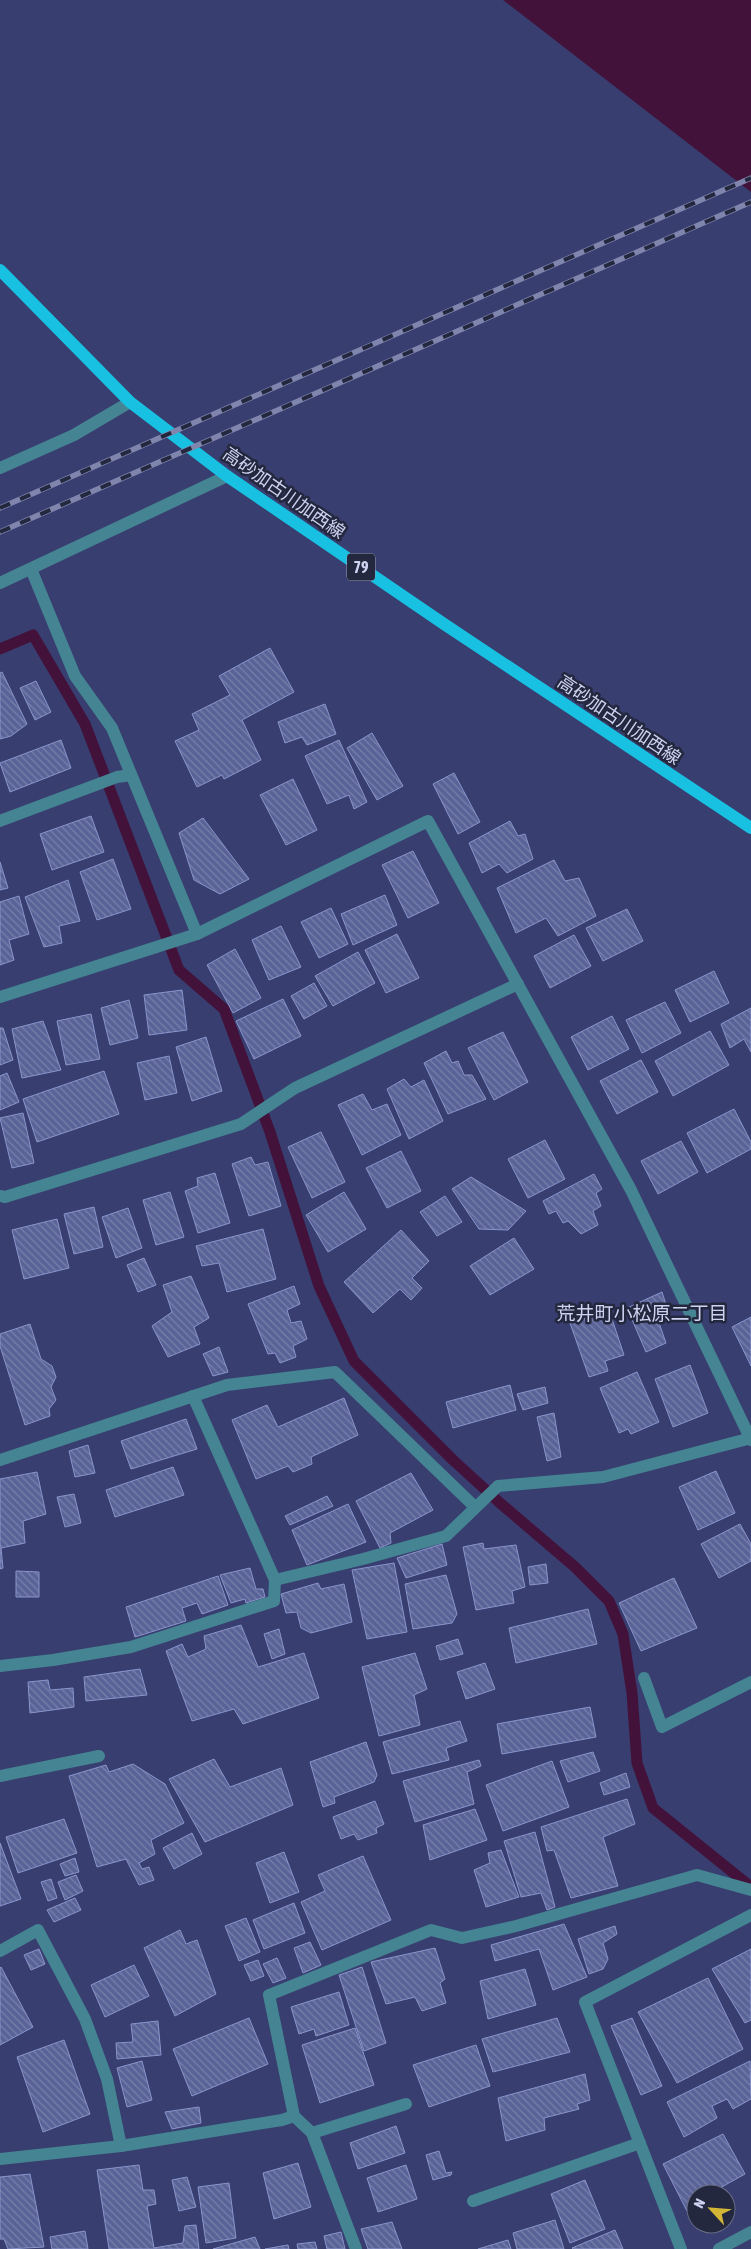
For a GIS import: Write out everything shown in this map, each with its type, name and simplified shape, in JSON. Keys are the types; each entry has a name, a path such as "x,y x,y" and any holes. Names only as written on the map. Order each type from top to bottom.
{"main road":[{"name":"高砂加古川加西線","path":"0,270 130,402 227,476 444,624 751,828"}],"street":[{"path":"0,468 74,435 130,402"},
{"path":"0,583 227,476"},
{"path":"31,569 75,676 112,728 197,934"},
{"path":"0,821 116,777 131,775"},
{"path":"0,997 197,934 428,821 631,1190 751,1439 603,1477 498,1486 446,1536 275,1580"},
{"path":"0,1196 5,1197 241,1124 295,1088 518,984"},
{"path":"0,1460 227,1385 335,1372 474,1508"},
{"path":"0,1666 53,1660 131,1647 274,1601 275,1580 193,1396"},
{"path":"644,1678 662,1727 751,1682"},
{"path":"0,1776 99,1756"},
{"path":"356,2249 312,2133 294,2116 269,1995 431,1930 462,1938 561,1914 697,1874 751,1890"},
{"path":"681,2249 585,2002 751,1916"},
{"path":"2,1948 38,1930 85,2020 107,2078 121,2146"},
{"path":"312,2133 406,2104"},
{"path":"0,2159 121,2146 282,2120 294,2116"},
{"path":"473,2201 640,2143"},
{"path":"719,2249 751,2232"}],"shaded area":[{"path":"503,0 751,0 751,192"}],"building":[{"path":"270,648 294,692 242,720 261,760 224,779 222,775 197,787 175,741 199,730 192,714 230,695 219,676"},
{"path":"2,672 27,724 11,736 0,739 0,673"},
{"path":"36,681 51,712 35,720 20,688"},
{"path":"325,704 336,734 307,745 302,737 285,743 278,722"},
{"path":"372,733 403,786 377,800 347,748"},
{"path":"61,740 71,768 10,792 0,763"},
{"path":"339,740 367,802 354,809 349,795 327,804 305,756"},
{"path":"454,773 480,822 458,834 433,784"},
{"path":"293,779 317,830 286,845 260,795"},
{"path":"91,816 104,852 52,870 40,834"},
{"path":"203,818 249,879 220,894 194,880 179,833"},
{"path":"510,821 518,836 525,834 533,859 507,873 499,864 482,873 469,843"},
{"path":"413,851 439,903 408,918 382,865"},
{"path":"113,859 131,909 97,920 80,872"},
{"path":"554,860 565,881 579,878 596,916 558,936 546,918 516,933 497,888"},
{"path":"0,862 8,888 0,890"},
{"path":"68,880 80,921 59,926 62,943 44,947 25,897"},
{"path":"385,895 397,925 353,945 341,914"},
{"path":"19,896 29,934 9,940 14,960 0,965 0,902"},
{"path":"331,908 348,944 319,958 301,922"},
{"path":"627,909 643,941 603,961 586,928"},
{"path":"281,926 301,967 269,980 252,940"},
{"path":"397,934 419,978 386,993 365,950"},
{"path":"574,935 591,966 550,988 534,956"},
{"path":"235,949 261,998 233,1013 207,965"},
{"path":"358,952 375,983 333,1006 315,976"},
{"path":"714,971 729,1003 690,1022 675,990"},
{"path":"314,983 327,1006 304,1019 291,996"},
{"path":"182,990 187,1030 149,1035 144,995"},
{"path":"283,999 301,1036 254,1059 236,1021"},
{"path":"129,1000 138,1038 110,1045 101,1008"},
{"path":"665,1002 681,1033 642,1053 626,1020"},
{"path":"751,1008 751,1052 744,1039 730,1048 721,1024"},
{"path":"91,1014 100,1059 66,1065 57,1021"},
{"path":"612,1016 629,1049 588,1070 571,1037"},
{"path":"43,1021 61,1070 22,1078 12,1029"},
{"path":"0,1028 3,1028 13,1060 0,1065"},
{"path":"710,1031 729,1065 673,1096 655,1061"},
{"path":"503,1032 528,1082 494,1100 468,1048"},
{"path":"206,1037 222,1091 192,1101 176,1047"},
{"path":"446,1051 452,1063 458,1061 464,1075 472,1075 486,1099 448,1114 424,1063"},
{"path":"169,1056 177,1093 145,1100 137,1063"},
{"path":"641,1060 658,1092 617,1114 600,1081"},
{"path":"104,1071 119,1114 37,1142 23,1099"},
{"path":"7,1073 19,1102 0,1110 0,1076"},
{"path":"404,1079 411,1087 424,1080 443,1121 409,1139 387,1089"},
{"path":"363,1094 372,1110 387,1104 401,1135 362,1155 338,1105"},
{"path":"734,1109 751,1142 751,1149 707,1173 687,1133"},
{"path":"23,1113 34,1163 12,1168 0,1118"},
{"path":"321,1132 345,1182 312,1198 288,1147"},
{"path":"545,1140 565,1179 528,1198 508,1159"},
{"path":"681,1141 698,1172 658,1194 641,1161"},
{"path":"401,1151 421,1191 387,1208 366,1168"},
{"path":"251,1157 255,1165 268,1162 281,1206 249,1216 232,1164"},
{"path":"215,1173 230,1223 198,1233 185,1191 198,1186 197,1178"},
{"path":"594,1174 602,1189 596,1193 601,1206 593,1211 598,1225 581,1234 568,1221 563,1223 556,1211 549,1214 543,1201"},
{"path":"471,1177 526,1211 508,1230 479,1229 452,1189"},
{"path":"170,1192 184,1237 156,1245 143,1200"},
{"path":"344,1192 366,1229 328,1252 306,1215"},
{"path":"445,1196 462,1222 437,1236 420,1212"},
{"path":"94,1207 103,1247 74,1254 64,1214"},
{"path":"128,1208 142,1248 116,1258 102,1217"},
{"path":"57,1219 69,1268 24,1279 12,1230"},
{"path":"263,1229 276,1279 227,1292 219,1263 202,1266 196,1246"},
{"path":"401,1230 429,1261 412,1278 422,1288 411,1300 400,1289 373,1313 344,1282"},
{"path":"514,1238 534,1269 490,1295 470,1266"},
{"path":"144,1258 156,1285 138,1292 127,1265"},
{"path":"191,1276 209,1318 194,1327 200,1344 168,1357 152,1326 172,1312 163,1285"},
{"path":"294,1286 300,1304 287,1310 291,1323 301,1321 307,1339 293,1346 296,1357 280,1363 275,1353 268,1354 248,1304"},
{"path":"662,1292 669,1314 658,1320 666,1343 646,1352 627,1308"},
{"path":"609,1310 624,1355 605,1361 608,1371 589,1377 570,1323"},
{"path":"751,1317 751,1366 732,1327"},
{"path":"30,1324 41,1359 52,1366 56,1377 51,1387 56,1400 49,1409 50,1416 25,1425 0,1346 0,1334"},
{"path":"219,1347 228,1372 213,1376 203,1354"},
{"path":"690,1365 708,1413 673,1427 655,1379"},
{"path":"637,1372 659,1422 631,1434 628,1429 619,1433 600,1388"},
{"path":"510,1385 516,1410 453,1428 446,1402"},
{"path":"545,1387 548,1403 523,1410 517,1394"},
{"path":"344,1398 358,1435 311,1457 312,1464 293,1472 288,1466 256,1479 232,1420 267,1405 278,1427"},
{"path":"554,1413 561,1457 547,1461 537,1417"},
{"path":"186,1419 197,1449 131,1469 121,1441"},
{"path":"88,1445 95,1473 75,1477 69,1451"},
{"path":"173,1467 184,1495 115,1517 106,1490"},
{"path":"716,1471 735,1513 698,1530 679,1487"},
{"path":"37,1472 46,1514 23,1521 25,1543 1,1548 3,1568 0,1569 0,1479"},
{"path":"411,1473 433,1510 390,1533 391,1543 380,1548 356,1501"},
{"path":"74,1494 81,1523 65,1527 57,1497"},
{"path":"327,1496 333,1506 290,1525 285,1516"},
{"path":"348,1504 366,1542 307,1565 292,1530"},
{"path":"740,1524 751,1544 751,1561 719,1578 701,1544"},
{"path":"483,1543 484,1549 516,1545 525,1587 512,1591 514,1603 476,1610 463,1547"},
{"path":"442,1544 447,1565 406,1578 397,1558"},
{"path":"394,1563 407,1632 367,1639 352,1570"},
{"path":"546,1564 548,1583 530,1585 528,1567"},
{"path":"250,1568 256,1589 263,1589 265,1597 246,1603 245,1599 231,1603 220,1575"},
{"path":"16,1571 39,1572 39,1597 16,1597"},
{"path":"446,1575 457,1614 452,1623 413,1629 405,1584"},
{"path":"218,1576 228,1605 202,1614 197,1603 182,1608 186,1621 135,1637 126,1607"},
{"path":"674,1578 697,1628 641,1651 619,1603"},
{"path":"318,1583 321,1589 344,1584 352,1622 311,1633 301,1628 297,1612 286,1613 281,1594"},
{"path":"588,1609 597,1644 516,1663 509,1628"},
{"path":"241,1625 258,1667 304,1653 319,1698 243,1724 234,1709 192,1721 166,1651 182,1644 188,1657 206,1649 204,1636"},
{"path":"279,1629 285,1654 272,1659 264,1634"},
{"path":"458,1639 463,1654 440,1660 436,1646"},
{"path":"415,1653 427,1689 414,1695 420,1725 379,1736 362,1667"},
{"path":"485,1663 495,1689 466,1699 457,1672"},
{"path":"140,1669 147,1695 86,1701 84,1677"},
{"path":"48,1680 50,1690 73,1688 74,1707 30,1713 28,1682"},
{"path":"590,1707 596,1737 502,1754 497,1724"},
{"path":"460,1721 467,1741 446,1748 449,1760 392,1774 383,1742"},
{"path":"366,1742 377,1775 374,1782 334,1797 335,1803 323,1807 310,1762"},
{"path":"593,1752 600,1771 568,1782 560,1761"},
{"path":"214,1759 230,1787 281,1768 293,1805 205,1842 169,1779"},
{"path":"479,1760 481,1766 467,1772 474,1804 415,1822 403,1781"},
{"path":"552,1761 569,1807 503,1831 486,1785"},
{"path":"133,1764 165,1784 184,1823 151,1840 155,1854 139,1863 142,1869 149,1867 154,1880 139,1885 126,1859 97,1867 69,1776 106,1765 109,1772"},
{"path":"626,1773 630,1787 604,1795 600,1783"},
{"path":"627,1799 635,1824 603,1837 618,1886 571,1898 554,1850 547,1851 541,1827"},
{"path":"375,1801 384,1824 376,1828 377,1833 358,1840 354,1834 341,1839 333,1817"},
{"path":"475,1809 487,1840 430,1860 423,1825"},
{"path":"64,1819 77,1853 18,1873 6,1837"},
{"path":"535,1832 555,1907 547,1910 541,1893 521,1897 504,1841"},
{"path":"192,1833 202,1854 174,1869 163,1848"},
{"path":"0,1843 21,1899 0,1906"},
{"path":"501,1850 519,1897 486,1907 474,1870 490,1863 488,1853"},
{"path":"284,1852 299,1892 270,1903 256,1863"},
{"path":"363,1856 391,1920 322,1950 301,1902 325,1891 318,1875"},
{"path":"75,1858 79,1872 65,1876 60,1864"},
{"path":"76,1875 83,1891 65,1900 58,1882"},
{"path":"51,1879 57,1898 48,1901 41,1882"},
{"path":"75,1898 81,1910 54,1922 47,1910"},
{"path":"294,1903 305,1933 264,1949 253,1920"},
{"path":"246,1918 260,1952 239,1961 225,1926"},
{"path":"564,1924 587,1977 553,1990 539,1949 495,1961 491,1945"},
{"path":"615,1926 617,1934 603,1943 608,1959 603,1969 589,1974 578,1939"},
{"path":"180,1930 186,1944 197,1940 216,1994 175,2016 144,1948"},
{"path":"310,1942 321,1965 303,1973 294,1948"},
{"path":"435,1948 445,1979 440,1983 446,2003 422,2011 415,1997 386,2004 371,1962"},
{"path":"39,1949 45,1964 31,1970 24,1955"},
{"path":"751,1949 751,2020 745,2023 712,1969"},
{"path":"277,1958 286,1978 273,1983 263,1964"},
{"path":"258,1960 264,1976 251,1981 244,1965"},
{"path":"134,1965 149,1996 105,2017 91,1985"},
{"path":"362,1967 386,2043 364,2051 339,1975"},
{"path":"0,1968 33,2027 0,2045"},
{"path":"525,1969 536,2005 488,2019 480,1981"},
{"path":"708,1978 743,2049 677,2083 638,2012"},
{"path":"339,1992 349,2025 316,2036 314,2029 299,2034 291,2007"},
{"path":"249,2018 268,2064 192,2096 173,2049"},
{"path":"557,2018 570,2052 493,2072 482,2039"},
{"path":"632,2018 662,2086 641,2095 611,2026"},
{"path":"158,2021 161,2055 117,2059 116,2043 133,2042 131,2024"},
{"path":"355,2028 374,2085 320,2103 302,2045"},
{"path":"64,2040 90,2114 43,2132 17,2057"},
{"path":"476,2045 490,2086 429,2107 413,2065"},
{"path":"142,2061 152,2100 127,2107 117,2068"},
{"path":"750,2061 751,2099 733,2109 727,2099 712,2106 717,2118 684,2137 667,2102"},
{"path":"585,2074 590,2100 577,2104 579,2109 544,2118 545,2130 506,2141 498,2098"},
{"path":"199,2107 201,2123 172,2129 165,2112"},
{"path":"396,2126 405,2153 358,2169 350,2143"},
{"path":"723,2134 745,2174 727,2184 686,2184 686,2209 663,2164"},
{"path":"439,2151 446,2173 452,2172 451,2175 433,2180 426,2155"},
{"path":"298,2163 311,2207 274,2219 263,2173"},
{"path":"139,2165 143,2190 154,2190 156,2204 147,2206 154,2248 183,2243 185,2226 196,2225 199,2249 109,2249 97,2170"},
{"path":"406,2165 417,2199 378,2212 367,2178"},
{"path":"30,2174 44,2247 8,2249 4,2239 0,2239 0,2177"},
{"path":"187,2177 196,2207 179,2211 172,2180"},
{"path":"585,2180 605,2229 570,2243 551,2194"},
{"path":"229,2183 236,2238 206,2243 198,2187"},
{"path":"555,2220 564,2249 517,2249 513,2233"},
{"path":"392,2222 402,2249 368,2249 361,2229"},
{"path":"615,2230 623,2249 572,2248"},
{"path":"85,2231 88,2249 52,2249 50,2237"},
{"path":"341,2232 345,2249 327,2249 324,2236"},
{"path":"255,2237 260,2249 213,2249"},
{"path":"508,2240 511,2249 478,2249"},
{"path":"315,2242 317,2249 298,2249 297,2244"},
{"path":"288,2245 289,2249 265,2249"}],"waterway":[{"path":"0,649 33,635 85,724 179,970 224,1009 270,1132 319,1286 354,1361 453,1460 575,1567 609,1601 623,1634 632,1693 637,1763 653,1808 751,1887"}],"railway":[{"path":"0,508 751,178"},
{"path":"0,532 751,202"}],"district":[{"name":"荒井町小松原二丁目","path":"642,1313"}]}
